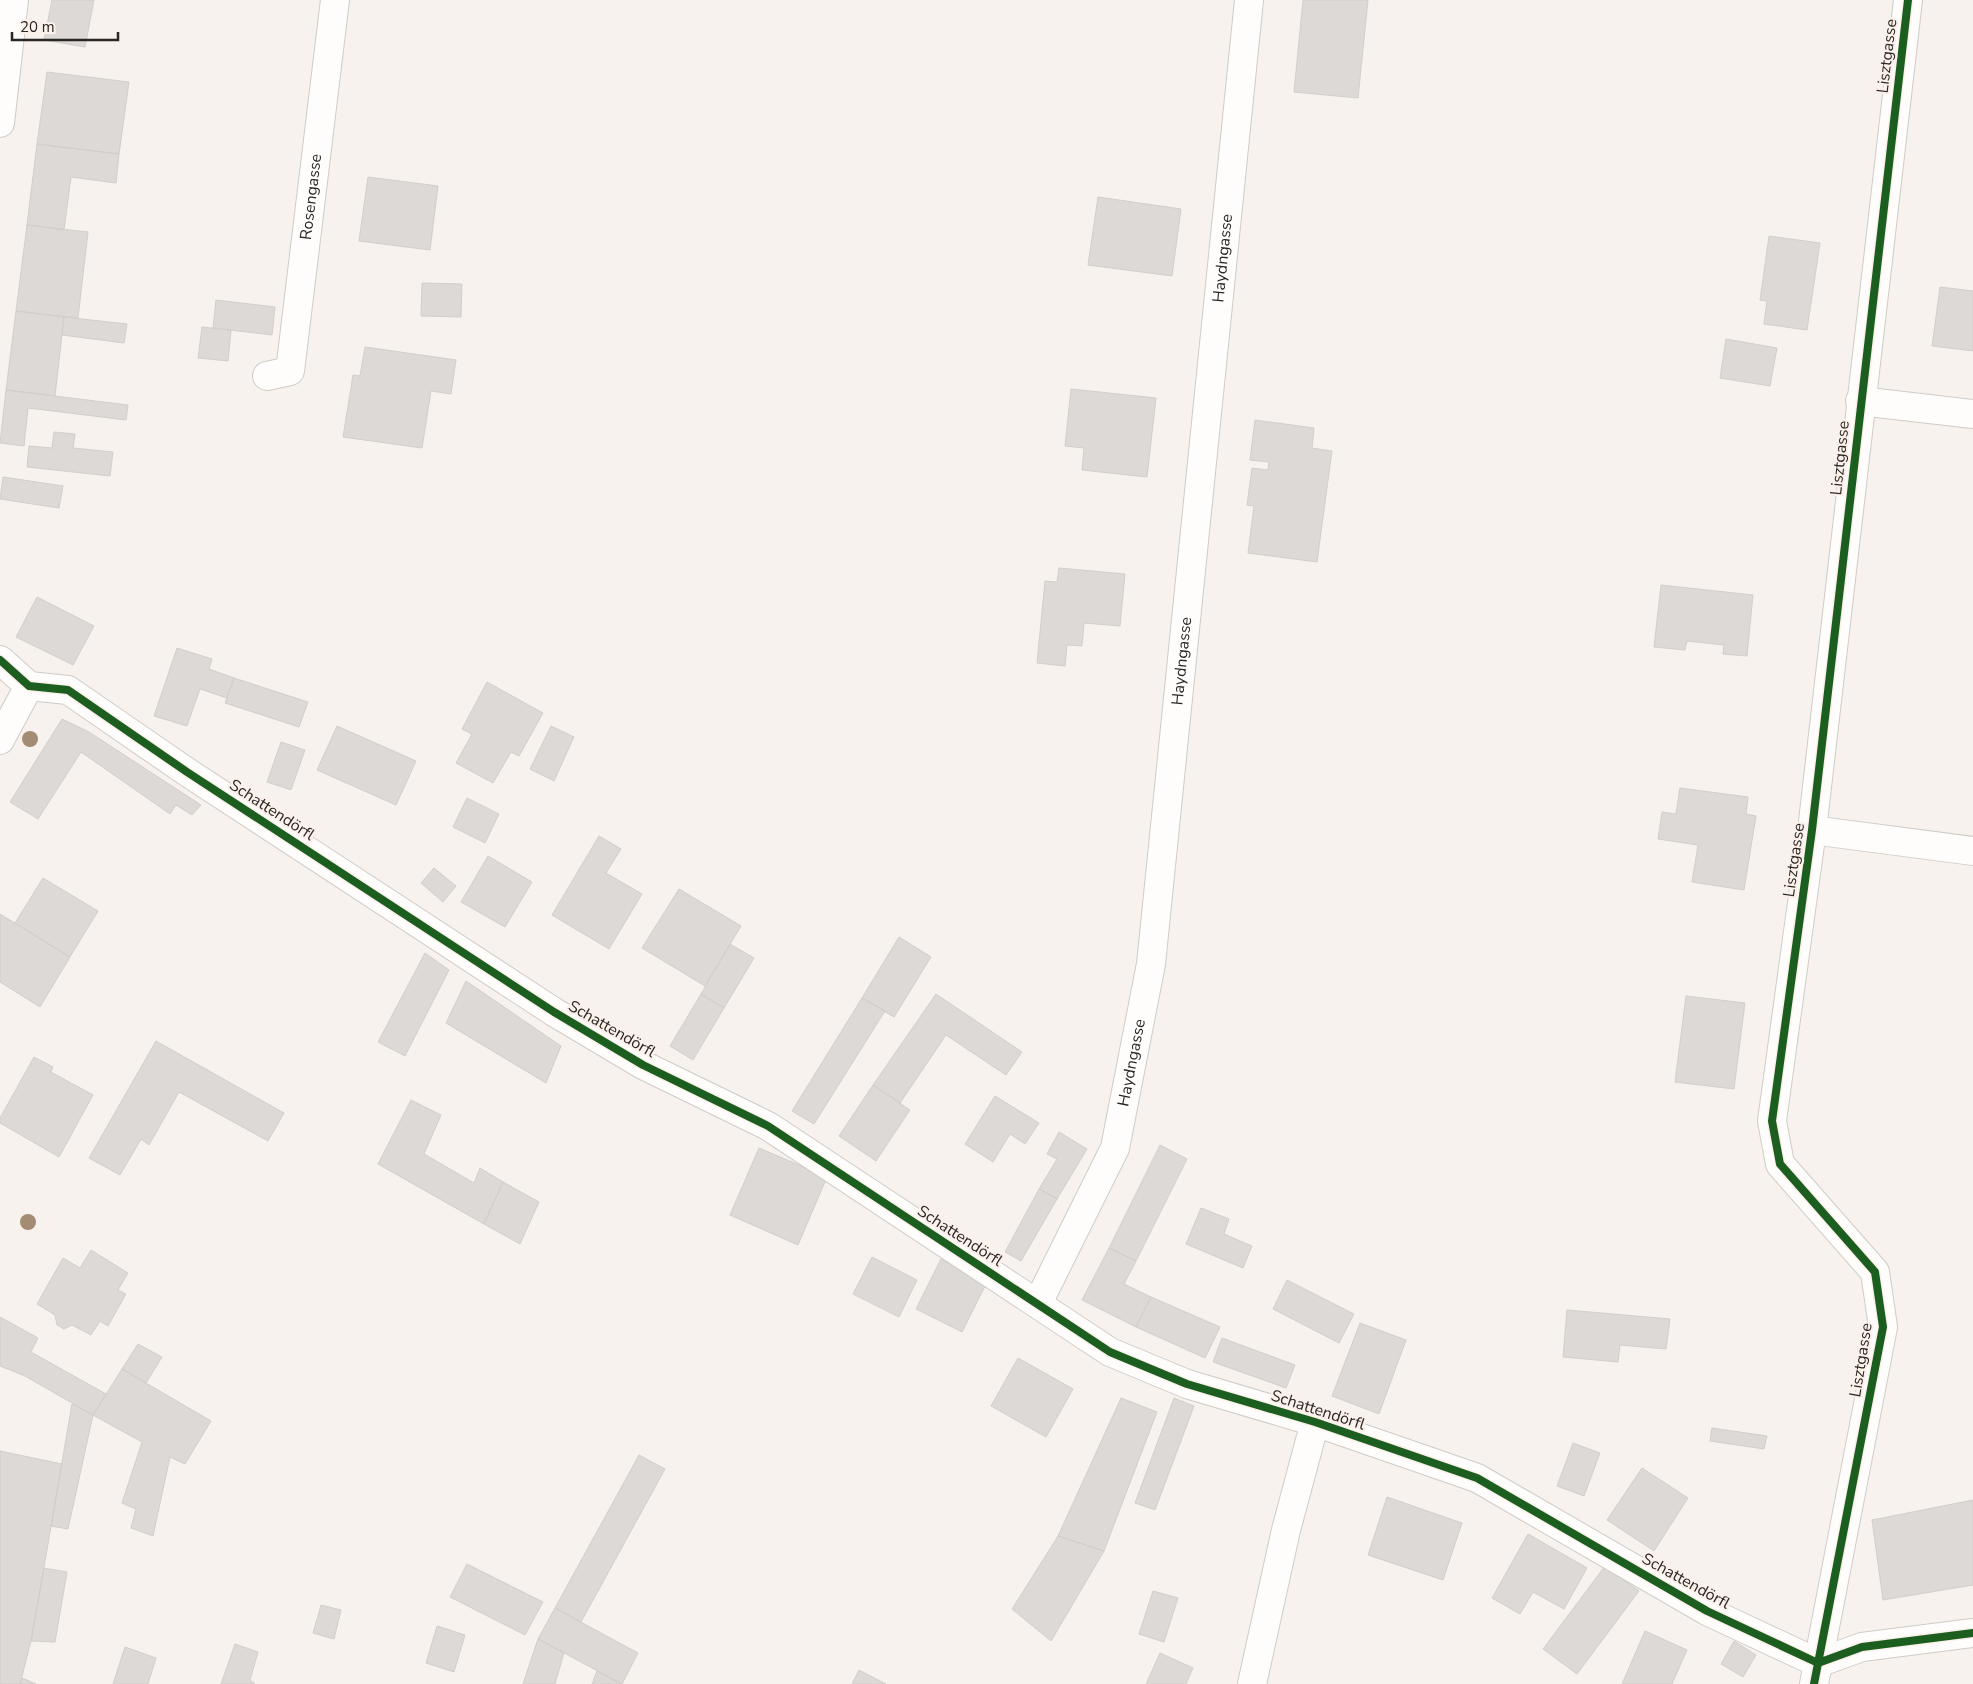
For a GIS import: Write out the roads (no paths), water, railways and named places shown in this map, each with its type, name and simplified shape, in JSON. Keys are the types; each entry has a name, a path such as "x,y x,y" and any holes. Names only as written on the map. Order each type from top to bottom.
{"street":[{"path":"0,123 14,0"},
{"name":"Rosengasse","path":"267,376 290,371 335,0"},
{"name":"Haydngasse","path":"1038,1303 1115,1148 1151,964 1249,0"},
{"name":"Lisztgasse","path":"1816,1674 1882,1328 1875,1272 1780,1164 1772,1121 1812,830 1860,401 1908,0"},
{"path":"1860,401 1973,414"},
{"path":"0,660 29,686 0,740"},
{"name":"Schattendörfl","path":"29,686 68,690 188,772 554,1012 643,1065 768,1126 1110,1352 1187,1384 1315,1422 1477,1478 1816,1674"},
{"path":"1812,830 1973,851"},
{"path":"1252,1684 1286,1530 1315,1422"},
{"path":"1816,1674 1862,1648 1973,1633"}]}
